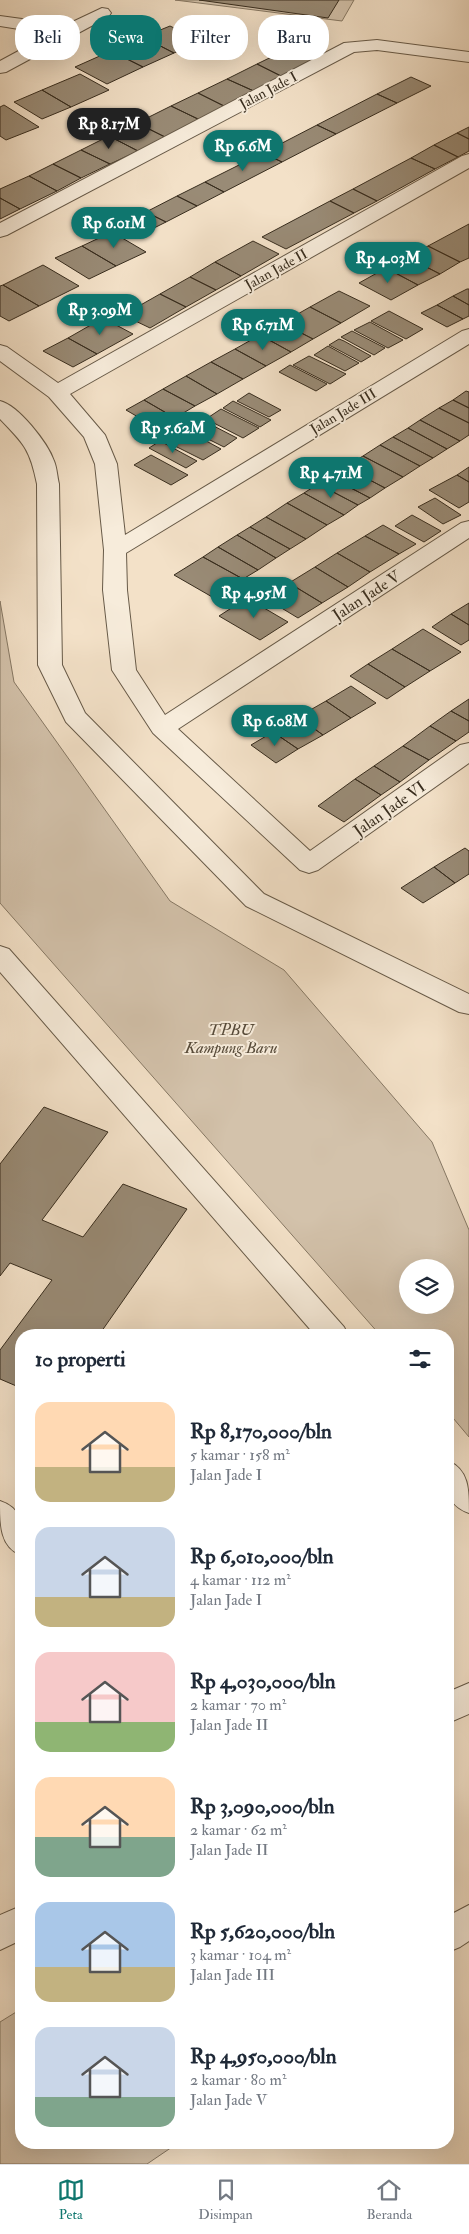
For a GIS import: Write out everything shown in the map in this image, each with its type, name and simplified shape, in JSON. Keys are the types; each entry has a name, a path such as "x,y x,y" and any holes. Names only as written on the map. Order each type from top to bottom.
{"street":[{"path":"80,25 102,13"},
{"path":"0,20 15,22"},
{"name":"Jalan Jade I","path":"0,231 350,47 377,45 469,57"},
{"path":"0,68 15,60"},
{"name":"Jalan Jade II","path":"57,392 469,160"},
{"name":"Jalan Jade III","path":"116,550 469,335"},
{"path":"0,351 57,392 94,435 106,464 116,550 115,590 124,670 162,728"},
{"path":"0,407 32,440 44,460 48,484 50,665 75,718 255,900 469,1007"},
{"name":"Jalan Jade V","path":"162,728 469,528"},
{"name":"Jalan Jade VI","path":"162,728 309,864 469,751"},
{"path":"0,955 328,1329"},
{"path":"454,1706 469,1697"},
{"path":"454,1932 469,1921"},
{"path":"0,1934 15,1925"}],"green space":[{"path":"175,0 354,0 342,21 329,19 329,15 294,15"},
{"name":"TPBU Kampung Baru","path":"0,601 14,682 170,901 284,970 432,1142 469,1230 469,1437 454,1419 454,1329 375,1329 0,903"},
{"path":"15,2013 15,2149 169,2149 147,2164 0,2164 0,2022"}],"building":[{"path":"199,0 339,0 329,16"},
{"path":"172,27 172,52 162,47 162,29"},
{"path":"162,47 172,52 172,54 162,58"},
{"path":"91,60 129,60 143,67 107,84 75,67"},
{"path":"129,60 158,60 143,67"},
{"path":"265,60 320,60 285,78 257,64"},
{"path":"257,64 285,78 256,92 227,79"},
{"path":"80,74 109,90 71,107 42,90"},
{"path":"411,77 431,86 397,103 377,94"},
{"path":"227,79 256,92 226,107 198,93"},
{"path":"42,90 71,107 42,119 14,102"},
{"path":"198,93 226,107 200,120 171,106"},
{"path":"377,94 397,103 336,134 317,125"},
{"path":"4,105 39,127 6,140 0,136 0,107"},
{"path":"171,106 200,120 165,137 137,123"},
{"path":"137,123 165,137 138,151 109,136"},
{"path":"317,125 336,134 282,162 263,153"},
{"path":"469,127 469,139 457,133"},
{"path":"457,133 469,139 469,151 458,157 434,145"},
{"path":"109,136 138,151 110,164 81,150"},
{"path":"434,145 458,157 435,169 411,158"},
{"path":"81,150 110,164 81,178 53,164"},
{"path":"263,153 282,162 224,192 205,182"},
{"path":"411,158 435,169 377,201 353,189"},
{"path":"53,164 81,178 57,191 29,176"},
{"path":"29,176 57,191 20,209 0,198 0,189"},
{"path":"205,182 224,192 197,206 177,196"},
{"path":"353,189 377,201 354,213 330,201"},
{"path":"177,196 197,206 166,222 146,212"},
{"path":"0,198 20,209 0,219"},
{"path":"330,201 354,213 286,249 262,237"},
{"path":"146,212 166,222 138,236 118,226"},
{"path":"469,224 469,258 460,262 428,246"},
{"path":"112,232 146,252 116,266 82,246"},
{"path":"253,241 279,254 241,276 215,262"},
{"path":"82,246 116,266 89,279 55,258"},
{"path":"428,246 460,262 440,274 407,257"},
{"path":"407,257 440,274 418,285 386,268"},
{"path":"215,262 241,276 216,290 190,277"},
{"path":"43,265 79,286 39,306 3,285"},
{"path":"386,268 418,285 391,300 359,283"},
{"path":"190,277 216,290 186,307 160,294"},
{"path":"3,285 39,306 9,321 0,316 0,286"},
{"path":"469,289 469,305 453,296"},
{"path":"339,291 370,306 341,323 310,307"},
{"path":"160,294 186,307 150,328 123,315"},
{"path":"453,296 469,305 469,316 463,319 437,305"},
{"path":"437,305 463,319 447,327 421,313"},
{"path":"310,307 341,323 313,339 282,323"},
{"path":"389,311 423,329 406,339 371,321"},
{"path":"103,318 133,334 97,354 68,338"},
{"path":"370,322 403,340 388,348 354,330"},
{"path":"282,323 313,339 291,352 260,335"},
{"path":"352,331 385,348 374,355 341,337"},
{"path":"260,335 291,352 266,366 235,349"},
{"path":"68,338 97,354 73,367 43,351"},
{"path":"339,339 371,356 361,362 329,345"},
{"path":"328,346 359,363 345,371 314,355"},
{"path":"235,349 266,366 243,379 211,362"},
{"path":"309,356 346,374 330,384 293,365"},
{"path":"211,362 243,379 217,394 186,376"},
{"path":"290,365 327,384 316,391 279,372"},
{"path":"186,376 217,394 195,406 163,389"},
{"path":"163,389 195,406 175,418 144,400"},
{"path":"466,391 469,392 469,408 453,400"},
{"path":"249,393 281,410 269,417 237,401"},
{"path":"144,400 175,418 157,428 126,410"},
{"path":"453,400 469,408 469,423 439,408"},
{"path":"233,401 271,420 260,427 223,408"},
{"path":"439,408 469,423 469,435 460,441 420,420"},
{"path":"221,409 259,428 243,438 206,419"},
{"path":"200,419 237,438 224,447 186,428"},
{"path":"420,420 460,441 447,449 408,428"},
{"path":"408,428 447,449 433,458 393,437"},
{"path":"184,429 221,449 203,460 165,441"},
{"path":"393,437 433,458 420,466 380,445"},
{"path":"160,441 197,461 186,468 149,448"},
{"path":"380,445 420,466 403,477 363,456"},
{"path":"151,455 188,475 171,485 134,465"},
{"path":"363,456 403,477 385,488 345,467"},
{"path":"345,467 385,488 370,498 330,477"},
{"path":"469,467 469,482 457,475"},
{"path":"457,475 469,482 469,502 459,508 429,490"},
{"path":"330,477 370,498 358,505 318,484"},
{"path":"318,484 358,505 344,515 304,493"},
{"path":"304,493 344,515 327,525 287,503"},
{"path":"435,498 461,515 443,524 418,507"},
{"path":"287,503 327,525 306,539 266,517"},
{"path":"412,515 441,531 424,542 395,526"},
{"path":"266,517 306,539 290,549 250,527"},
{"path":"383,525 416,544 399,554 365,536"},
{"path":"250,527 290,549 276,558 237,535"},
{"path":"237,535 276,558 258,570 218,547"},
{"path":"365,536 399,554 370,572 337,553"},
{"path":"218,547 258,570 243,579 203,557"},
{"path":"337,553 370,572 348,587 315,567"},
{"path":"203,557 243,579 214,598 174,575"},
{"path":"315,567 348,587 322,603 289,583"},
{"path":"289,583 322,603 298,618 265,598"},
{"path":"247,598 288,622 260,640 219,616"},
{"path":"469,603 469,625 451,614"},
{"path":"451,614 469,625 469,640 461,645 432,627"},
{"path":"423,629 461,652 430,671 392,649"},
{"path":"392,649 430,671 405,687 368,664"},
{"path":"368,664 405,687 387,699 350,676"},
{"path":"351,686 376,703 351,718 326,701"},
{"path":"469,699 469,721 451,711"},
{"path":"326,701 351,718 323,735 298,717"},
{"path":"451,711 469,721 469,732 456,741 430,726"},
{"path":"298,717 323,735 298,749 273,732"},
{"path":"430,726 456,741 429,760 403,746"},
{"path":"273,732 298,749 276,763 251,745"},
{"path":"403,746 429,760 400,782 374,766"},
{"path":"374,766 400,782 381,795 355,779"},
{"path":"355,779 381,795 344,822 318,806"},
{"path":"465,848 469,851 469,874 455,883 434,867"},
{"path":"434,867 455,883 423,903 401,888"},
{"path":"44,1107 108,1132 42,1220 83,1237 123,1184 187,1209 103,1329 16,1329 52,1280 10,1263 0,1276 0,1164"},
{"path":"15,1330 15,1385 0,1379 0,1350"}]}
